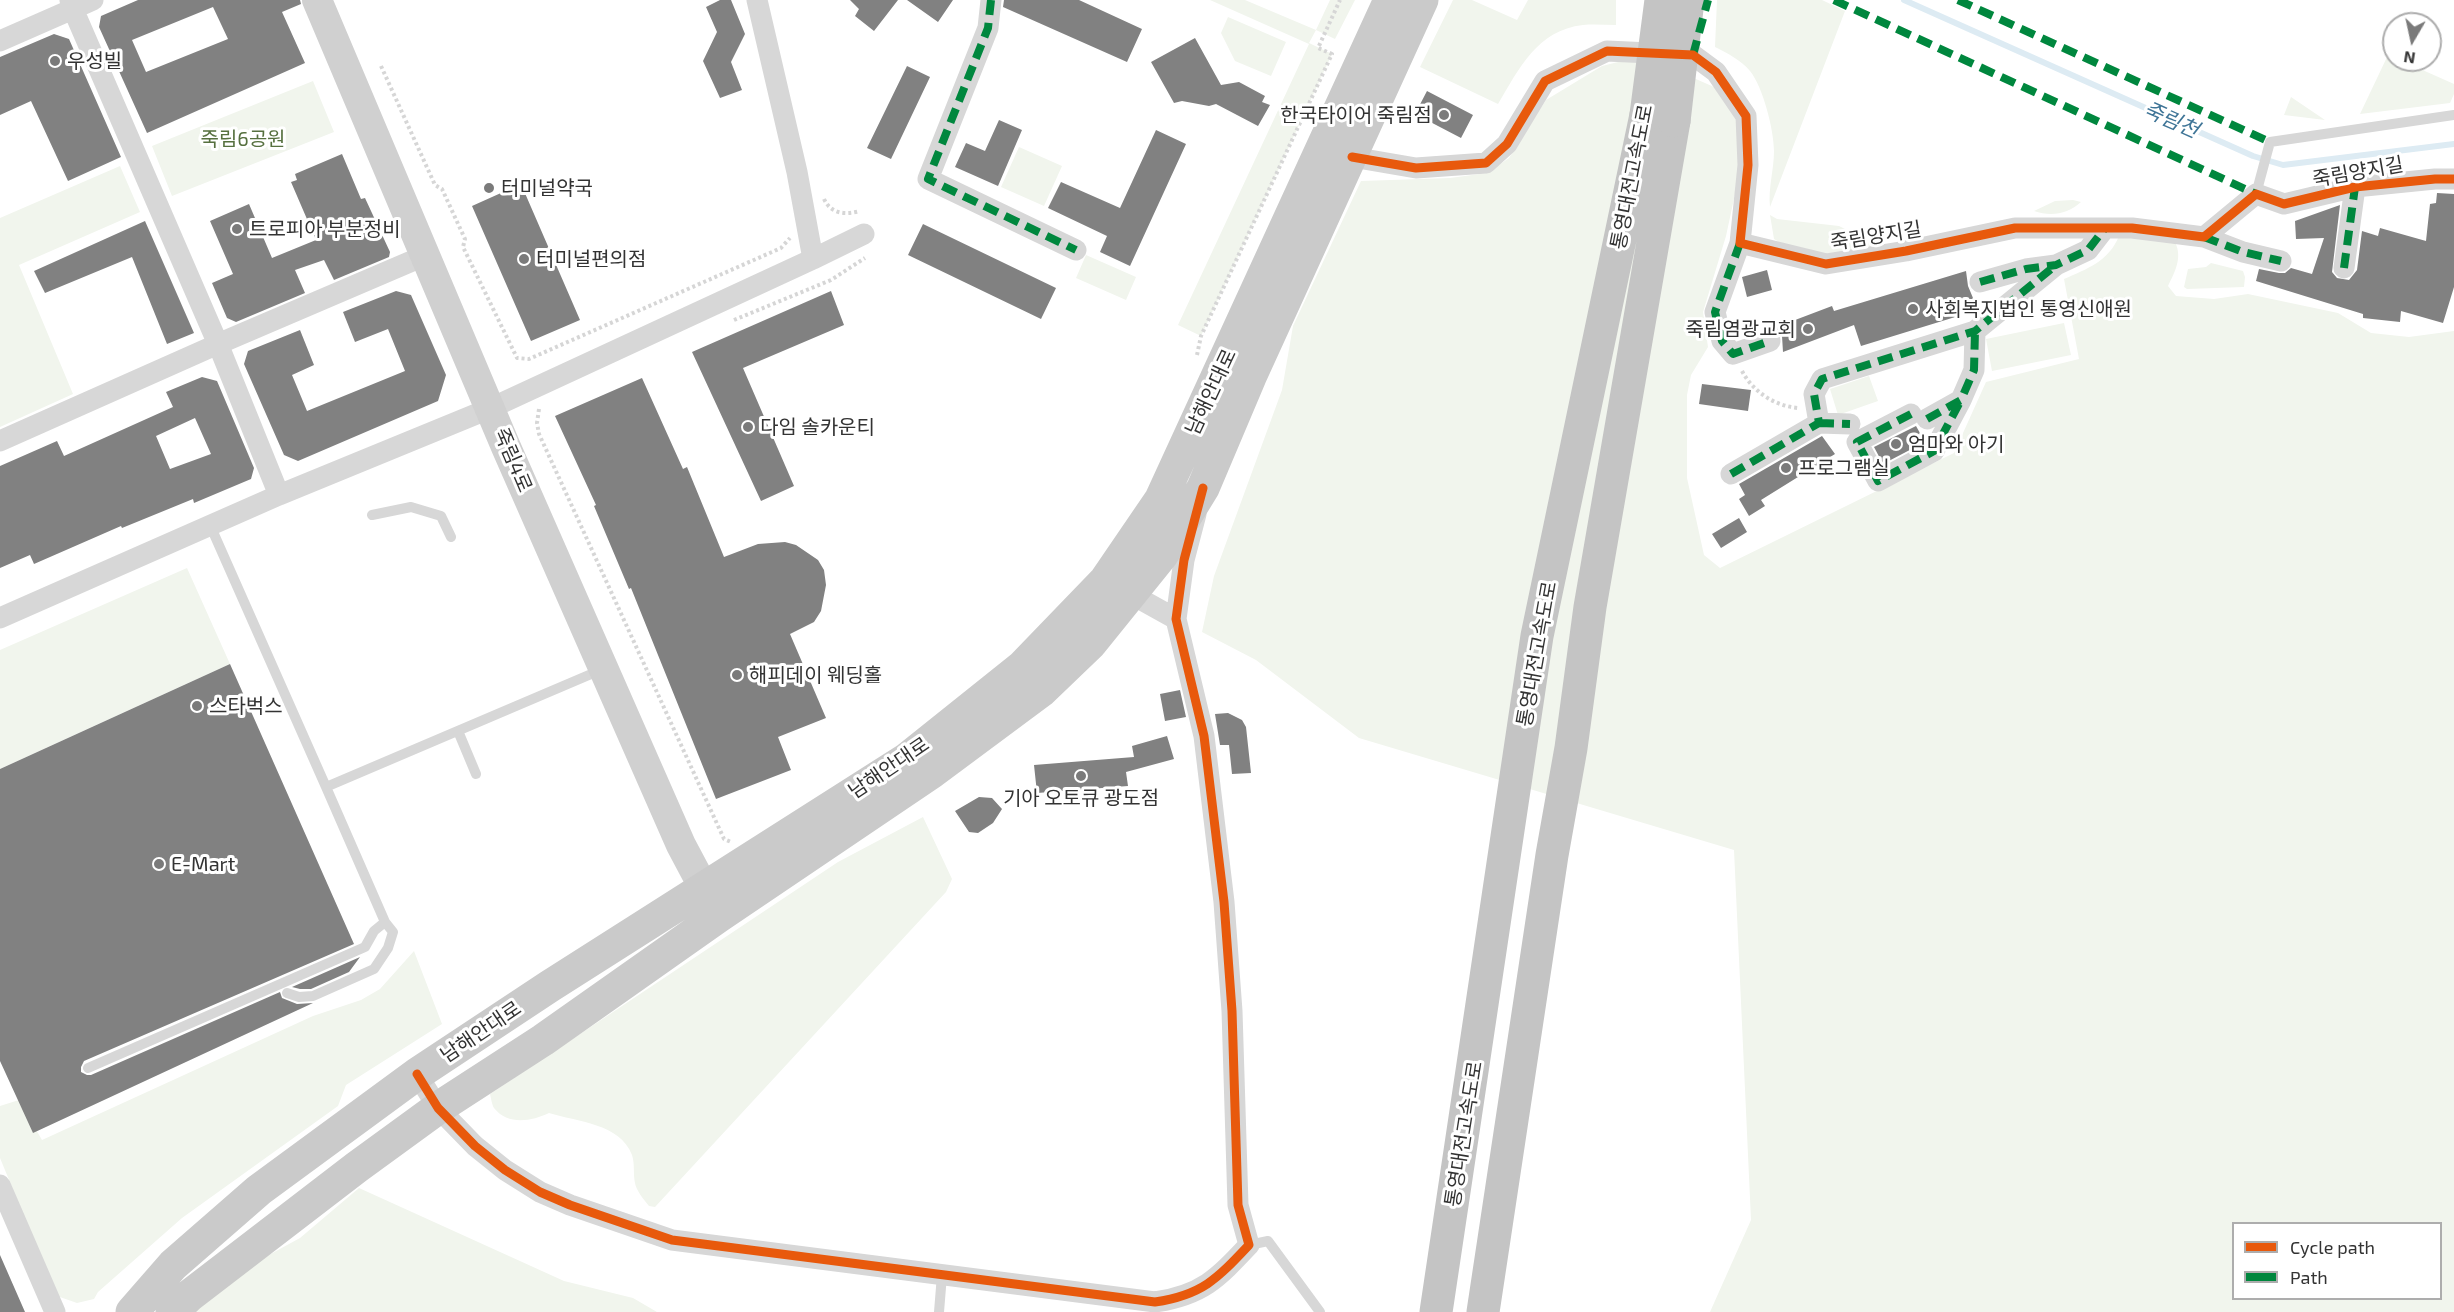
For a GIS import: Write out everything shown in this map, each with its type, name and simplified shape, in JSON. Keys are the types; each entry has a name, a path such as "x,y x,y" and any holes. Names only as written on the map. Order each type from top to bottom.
{"highway":[{"name":"통영대전고속도로","path":"1483,1312 1552,855 1571,748 1660,118 1661,0"},
{"name":"통영대전고속도로","path":"1436,1312 1537,636 1688,0"}],"main road":[{"name":"남해안대로","path":"132,1311 173,1264 259,1190 417,1074 932,772 1041,691 1091,643 1161,499 1390,0"},
{"name":"남해안대로","path":"1118,587 1162,555 1203,488 1422,0"},
{"name":"남해안대로","path":"172,1312 189,1296 357,1167 438,1108 543,1040 712,902"}],"street":[{"path":"0,41 71,4 93,0"},
{"name":"죽림4로","path":"316,0 603,669 681,845 712,902"},
{"path":"757,0 797,172 813,259"},
{"path":"991,0 988,28 928,179 1076,250"},
{"path":"71,4 218,344 279,495"},
{"path":"1352,157 1416,168 1486,163 1507,144 1545,81 1607,51 1693,55 1716,72 1746,116 1748,165 1740,243 1715,312 1722,341 1733,354 1770,341"},
{"name":"죽림양지길","path":"2257,188 2284,204 2355,187 2454,179"},
{"path":"2344,268 2355,187"},
{"path":"2204,237 2257,188"},
{"name":"죽림양지길","path":"1740,243 1826,264 1906,251 2015,228 2132,228 2204,237 2243,252 2281,261"},
{"path":"1818,417 1814,393 1822,380 1975,331 2056,265 2088,250 2105,228"},
{"path":"0,618 279,495 491,408 864,234"},
{"path":"0,441 426,255"},
{"path":"1980,282 2026,269 2056,265"},
{"path":"1961,400 1857,442 1878,481 1934,451 1961,400 1974,370 1975,331"},
{"path":"1731,474 1818,417 1850,424"},
{"path":"417,1074 438,1108 489,1159 540,1192 598,1216 672,1240 1155,1302 1180,1298 1218,1278 1249,1245 1238,1205 1232,1011 1224,902 1204,736 1176,619 1184,560 1203,488"},
{"path":"1118,587 1176,619"},
{"path":"0,1185 56,1308"}],"lane":[{"path":"2257,188 2270,142 2454,115"},
{"path":"372,515 411,507 441,516 451,537"},
{"path":"210,525 385,922 393,932 388,948 374,969 313,996 299,997 287,993"},
{"path":"326,787 603,669"},
{"path":"458,731 476,774"},
{"path":"88,1068 365,947 374,931 385,922"},
{"path":"1249,1245 1268,1241 1320,1312"},
{"path":"939,1312 942,1275"}],"path":[{"path":"1197,359 1201,336 1332,54 1318,48 1340,0"},
{"path":"381,66 435,185 442,189 461,229 465,239 463,247 516,358 529,359 781,248 797,231"},
{"path":"734,320 831,280 869,256"},
{"path":"1733,354 1744,375 1762,394 1782,407 1818,417"},
{"path":"546,402 537,410 539,434 724,839 734,844"}],"green space":[{"path":"1210,0 1245,0 1316,30 1309,43 1332,54 1201,336 1178,325 1309,44"},
{"path":"1330,0 1355,0 1335,39 1316,30"},
{"path":"1453,0 1472,0 1517,20 1528,0 1616,0 1616,25 1583,25 1567,28 1541,43 1522,65 1498,104 1420,67"},
{"path":"1717,0 1822,0 1845,11 1770,207 1774,142 1770,121 1759,87 1750,71 1738,60 1715,47"},
{"path":"1228,17 1286,42 1271,76 1235,61 1221,33"},
{"path":"1626,60 1671,68 1714,87 1739,123 1738,180 1726,236 1703,312 1708,347 1691,375 1687,395 1687,478 1704,555 1720,568 1954,453 1986,382 2079,359 2064,279 2089,268 2103,258 2115,245 2119,236 2174,240 2178,257 2176,269 2168,286 2176,296 2214,299 2248,294 2338,313 2371,333 2409,337 2454,331 2454,1312 1710,1312 1751,1220 1734,850 1359,738 1256,660 1202,632 1214,576 1282,390 1293,326 1361,181 1450,178 1487,173 1509,158 1546,100 1602,66"},
{"path":"2382,68 2382,72 2427,72 2454,84 2454,94 2450,103 2360,114"},
{"name":"죽림6공원","path":"313,81 334,132 172,196 152,146"},
{"path":"2291,97 2325,120 2284,115"},
{"path":"1019,147 1062,166 1044,206 1001,187"},
{"path":"120,166 140,212 19,265 73,394 0,427 0,218"},
{"path":"2055,201 2081,202 2065,212 2047,214 2034,211"},
{"path":"1770,215 1777,219 1839,226 1877,245 1831,255 1785,246 1774,239"},
{"path":"1086,255 1136,277 1126,300 1076,278"},
{"path":"2211,263 2243,271 2244,287 2187,289 2184,287 2188,269 2206,267"},
{"path":"2064,323 2071,355 1992,371 1986,339"},
{"path":"1869,376 1878,401 1838,415 1830,389"},
{"path":"187,568 230,664 0,769 0,650"},
{"path":"923,817 952,879 946,892 655,1207 649,1206 637,1189 632,1155 618,1136 596,1125 549,1113 528,1120 513,1120 506,1118 494,1108 490,1094 838,862"},
{"path":"414,951 442,1024 346,1085 338,1106 182,1218 98,1292 94,1299 77,1303 57,1296 0,1158 0,1106 19,1100 42,1140 313,1016 361,1000 380,989"},
{"path":"359,1188 564,1281 633,1298 657,1312 185,1312 245,1268 300,1238"}],"building":[{"path":"138,0 300,0 301,4 282,12 305,63 147,133 99,27 101,16","holes":["213,7 228,39 146,72 132,40"]},
{"path":"720,0 731,0 745,34 731,62 742,90 720,98 703,61 717,32 706,7"},
{"path":"850,0 898,0 874,31 855,16 859,9"},
{"path":"907,0 953,0 938,22"},
{"path":"1004,0 1079,0 1142,29 1127,62 1003,7"},
{"path":"54,34 69,39 121,157 68,181 31,101 0,115 0,57"},
{"path":"1195,38 1221,85 1239,82 1265,96 1262,102 1270,105 1258,126 1216,104 1209,106 1182,101 1174,103 1151,62"},
{"path":"907,66 930,77 891,159 867,148"},
{"name":"한국타이어 죽림점","path":"1427,91 1473,115 1461,138 1415,114"},
{"path":"999,120 1022,130 998,186 955,167 966,143 985,151"},
{"path":"1156,130 1186,144 1130,266 1100,252 1107,236 1048,208 1061,182 1120,208"},
{"path":"342,154 361,199 365,198 390,252 389,257 334,280 324,260 295,270 305,293 236,322 227,318 212,283 233,274 210,221 249,204 272,258 316,240 291,182 297,180 295,174"},
{"path":"521,184 580,320 531,341 472,206"},
{"path":"2437,193 2454,194 2454,287 2443,323 2401,311 2400,322 2363,318 2363,314 2256,281 2259,269 2285,273 2291,268 2312,274 2324,238 2296,239 2295,221 2340,205 2332,272 2337,278 2349,280 2357,270 2362,231 2378,236 2380,228 2426,241 2430,204 2436,203"},
{"path":"145,221 194,333 167,344 132,257 45,293 34,271"},
{"path":"923,224 1056,288 1041,319 908,255"},
{"path":"1767,270 1772,290 1747,297 1742,277"},
{"name":"사회복지법인 통영신애원","path":"1966,271 1968,286 1978,310 1861,346 1854,325 1783,352 1782,336 1774,328 1832,306 1834,311"},
{"path":"396,291 411,295 446,375 438,401 298,461 284,455 244,364 248,351 300,330 314,365 292,375 307,411 405,371 388,329 355,342 343,312"},
{"name":"다임 솔카운티","path":"831,291 844,325 743,368 794,486 761,501 692,352"},
{"path":"202,377 217,381 254,468 251,479 194,503 193,499 122,528 121,526 34,564 30,555 0,568 0,466 57,441 64,456 173,407 166,392","holes":["195,418 211,454 170,469 156,436"]},
{"name":"해피데이 웨딩홀","path":"642,378 683,469 687,467 724,557 758,544 785,542 796,545 818,560 824,570 826,585 821,611 814,622 790,634 826,718 778,737 791,770 716,799 631,588 629,589 594,506 596,505 555,416"},
{"path":"1702,384 1751,390 1748,411 1699,404"},
{"path":"1916,426 1925,442 1883,464 1874,447"},
{"name":"프로그램실","path":"1822,436 1835,454 1761,500 1765,506 1749,516 1739,499 1745,495 1739,484"},
{"path":"1739,518 1747,532 1721,548 1712,534"},
{"name":"E-Mart","path":"230,664 354,944 84,1061 81,1072 91,1075 280,992 282,998 297,1004 313,1003 33,1133 0,1061 0,769"},
{"path":"1180,690 1186,717 1165,721 1160,694"},
{"path":"1228,713 1242,720 1246,727 1251,773 1232,774 1229,745 1220,745 1215,714"},
{"name":"기아 오토큐 광도점","path":"1167,736 1174,759 1126,772 1128,786 1037,793 1034,765 1134,757 1132,746"},
{"path":"979,797 992,798 1002,809 993,823 978,833 969,832 955,811"},
{"path":"360,957 349,972 311,989 292,987"},
{"path":"0,1255 25,1312 0,1312"}],"waterway":[{"name":"죽림천","path":"1904,0 2253,156 2283,165 2454,144"}],"marked path":[{"path":"991,0 988,28 928,179 1076,250"},
{"path":"1693,55 1708,0"},
{"path":"1834,0 2256,194"},
{"path":"1958,0 2270,142"},
{"path":"2344,268 2355,187"},
{"path":"1980,282 2026,269 2056,265 2088,250 2105,228"},
{"path":"2204,237 2243,252 2281,261"},
{"path":"1740,243 1715,312 1722,341 1733,354 1770,341"},
{"path":"1731,474 1819,423 1814,394 1822,379 1975,331 2056,265"},
{"path":"1927,419 1961,400 1974,370 1975,331"},
{"path":"1911,414 1857,442 1878,481 1934,451 1961,400"},
{"path":"1819,423 1850,424"}],"cycle path":[{"path":"1352,157 1416,168 1486,163 1507,144 1545,81 1607,51 1693,55 1716,72 1746,116 1748,165 1740,243 1826,264 1906,251 2015,228 2132,228 2204,237 2256,194 2284,204 2355,187 2454,179"},
{"path":"417,1074 438,1108 475,1146 505,1170 540,1192 570,1205 672,1240 1155,1302 1185,1295 1208,1284 1249,1245 1238,1205 1232,1011 1224,902 1204,736 1176,619 1184,560 1203,488"}],"place":[{"name":"우성빌","path":"55,61"},
{"name":"한국타이어 죽림점","path":"1444,115"},
{"name":"터미널약국","path":"489,188"},
{"name":"트로피아 부분정비","path":"237,229"},
{"name":"터미널편의점","path":"524,259"},
{"name":"사회복지법인 통영신애원","path":"1913,309"},
{"name":"죽림염광교회","path":"1808,329"},
{"name":"다임 솔카운티","path":"748,427"},
{"name":"엄마와 아기","path":"1896,444"},
{"name":"프로그램실","path":"1786,468"},
{"name":"해피데이 웨딩홀","path":"737,675"},
{"name":"스타벅스","path":"197,706"},
{"name":"기아 오토큐 광도점","path":"1081,776"},
{"name":"E-Mart","path":"159,864"}]}
